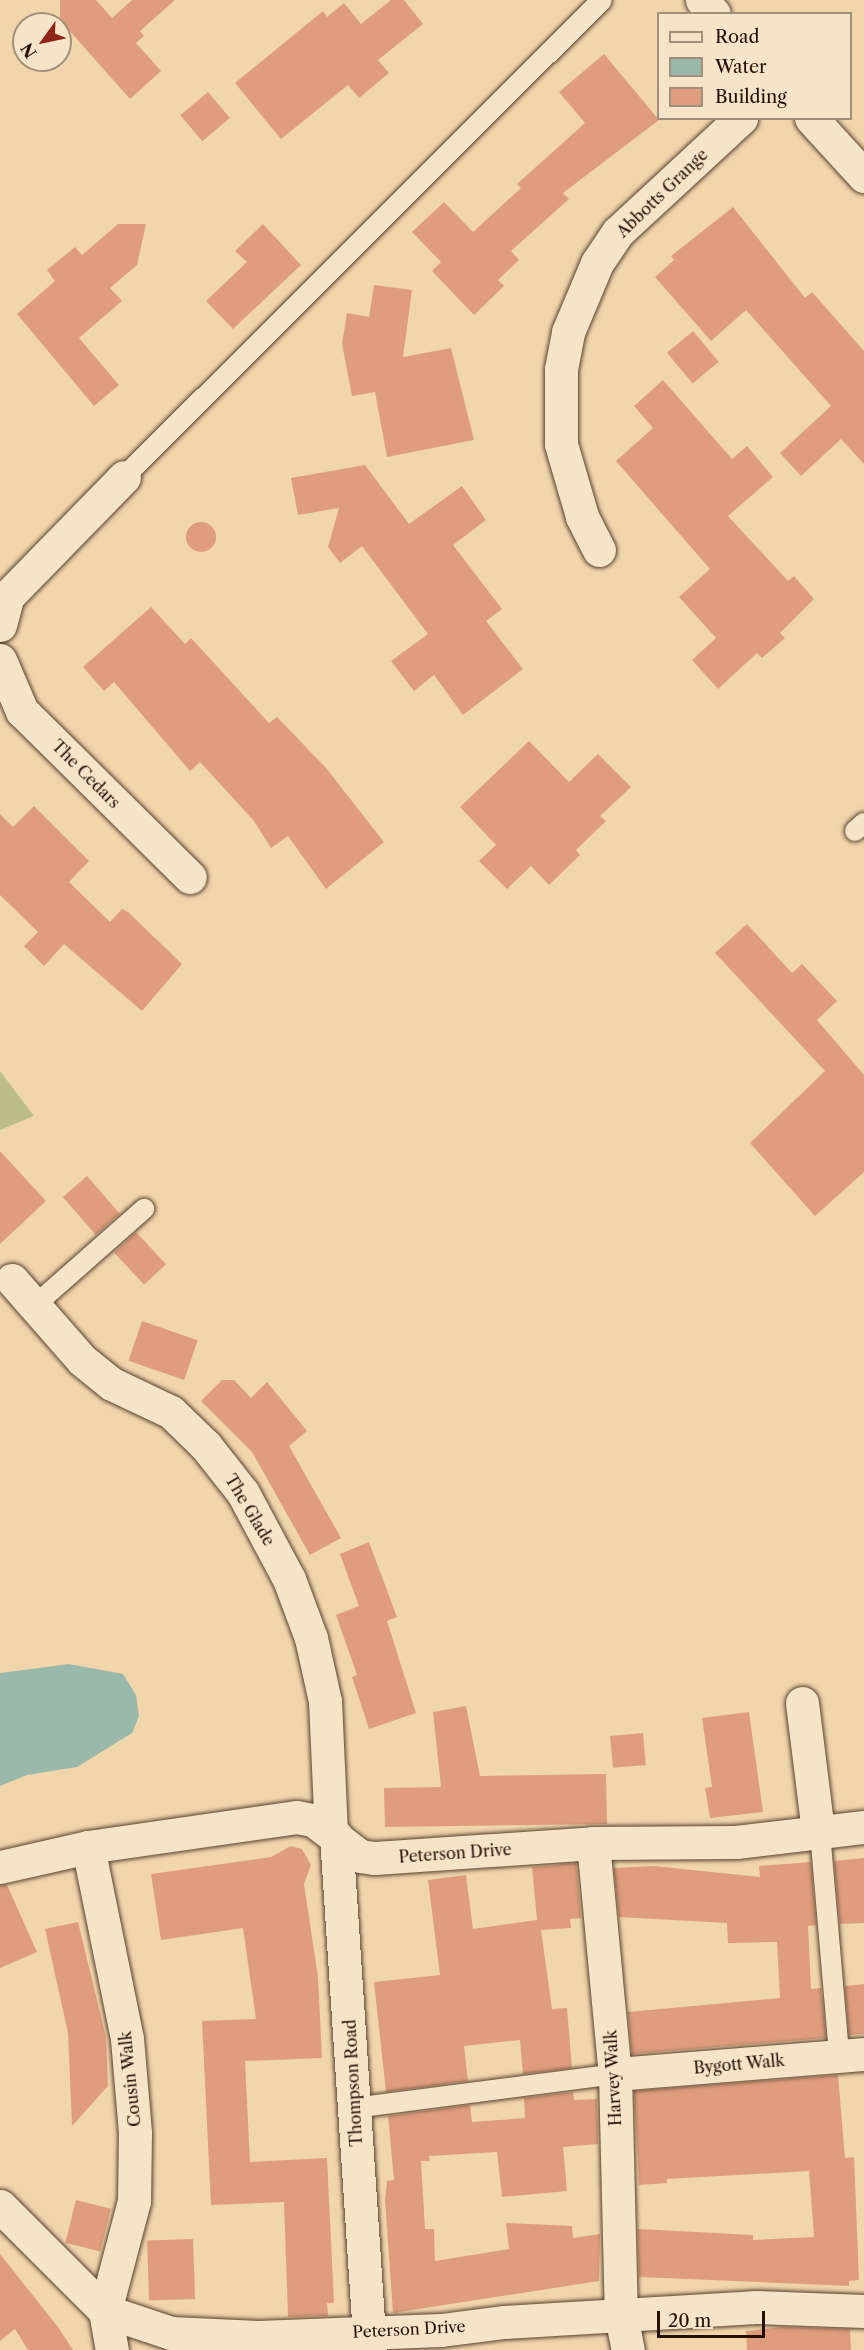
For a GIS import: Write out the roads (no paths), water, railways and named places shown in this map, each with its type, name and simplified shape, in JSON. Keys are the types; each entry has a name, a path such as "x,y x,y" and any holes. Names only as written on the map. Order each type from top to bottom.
{"street":[{"path":"702,0 712,12"},
{"name":"Abbotts Grange","path":"599,549 582,516 561,444 560,378 568,332 592,271 618,232 739,120"},
{"path":"813,120 864,176"},
{"path":"0,625 8,596 124,477"},
{"name":"The Cedars","path":"0,660 22,711 190,877"},
{"name":"The Glade","path":"12,1280 98,1375 171,1412 188,1428 222,1465 260,1522 302,1608 325,1701 333,1834"},
{"path":"802,1703 819,1832"},
{"name":"Peterson Drive","path":"0,1867 88,1847 296,1817 313,1820 360,1856 375,1858 593,1843 736,1842 864,1827"},
{"name":"Thompson Road","path":"333,1834 369,2340"},
{"name":"Harvey Walk","path":"593,1843 615,2074 621,2314 628,2350"},
{"name":"Cousin Walk","path":"88,1847 127,2039 135,2133 134,2201 105,2311"},
{"name":"Bygott Walk","path":"615,2074 858,2055"},
{"name":"Peterson Drive","path":"0,2206 105,2311 171,2332 200,2335 369,2340 441,2330 621,2314 756,2307 864,2311"},
{"path":"105,2311 112,2350"}],"lane":[{"path":"124,477 602,0"},
{"path":"34,1306 144,1209"},
{"path":"819,1832 858,2055"},
{"path":"354,2108 615,2074"}],"water":[{"path":"69,1664 123,1674 136,1695 139,1716 132,1733 77,1767 27,1775 0,1786 0,1673"}]}
